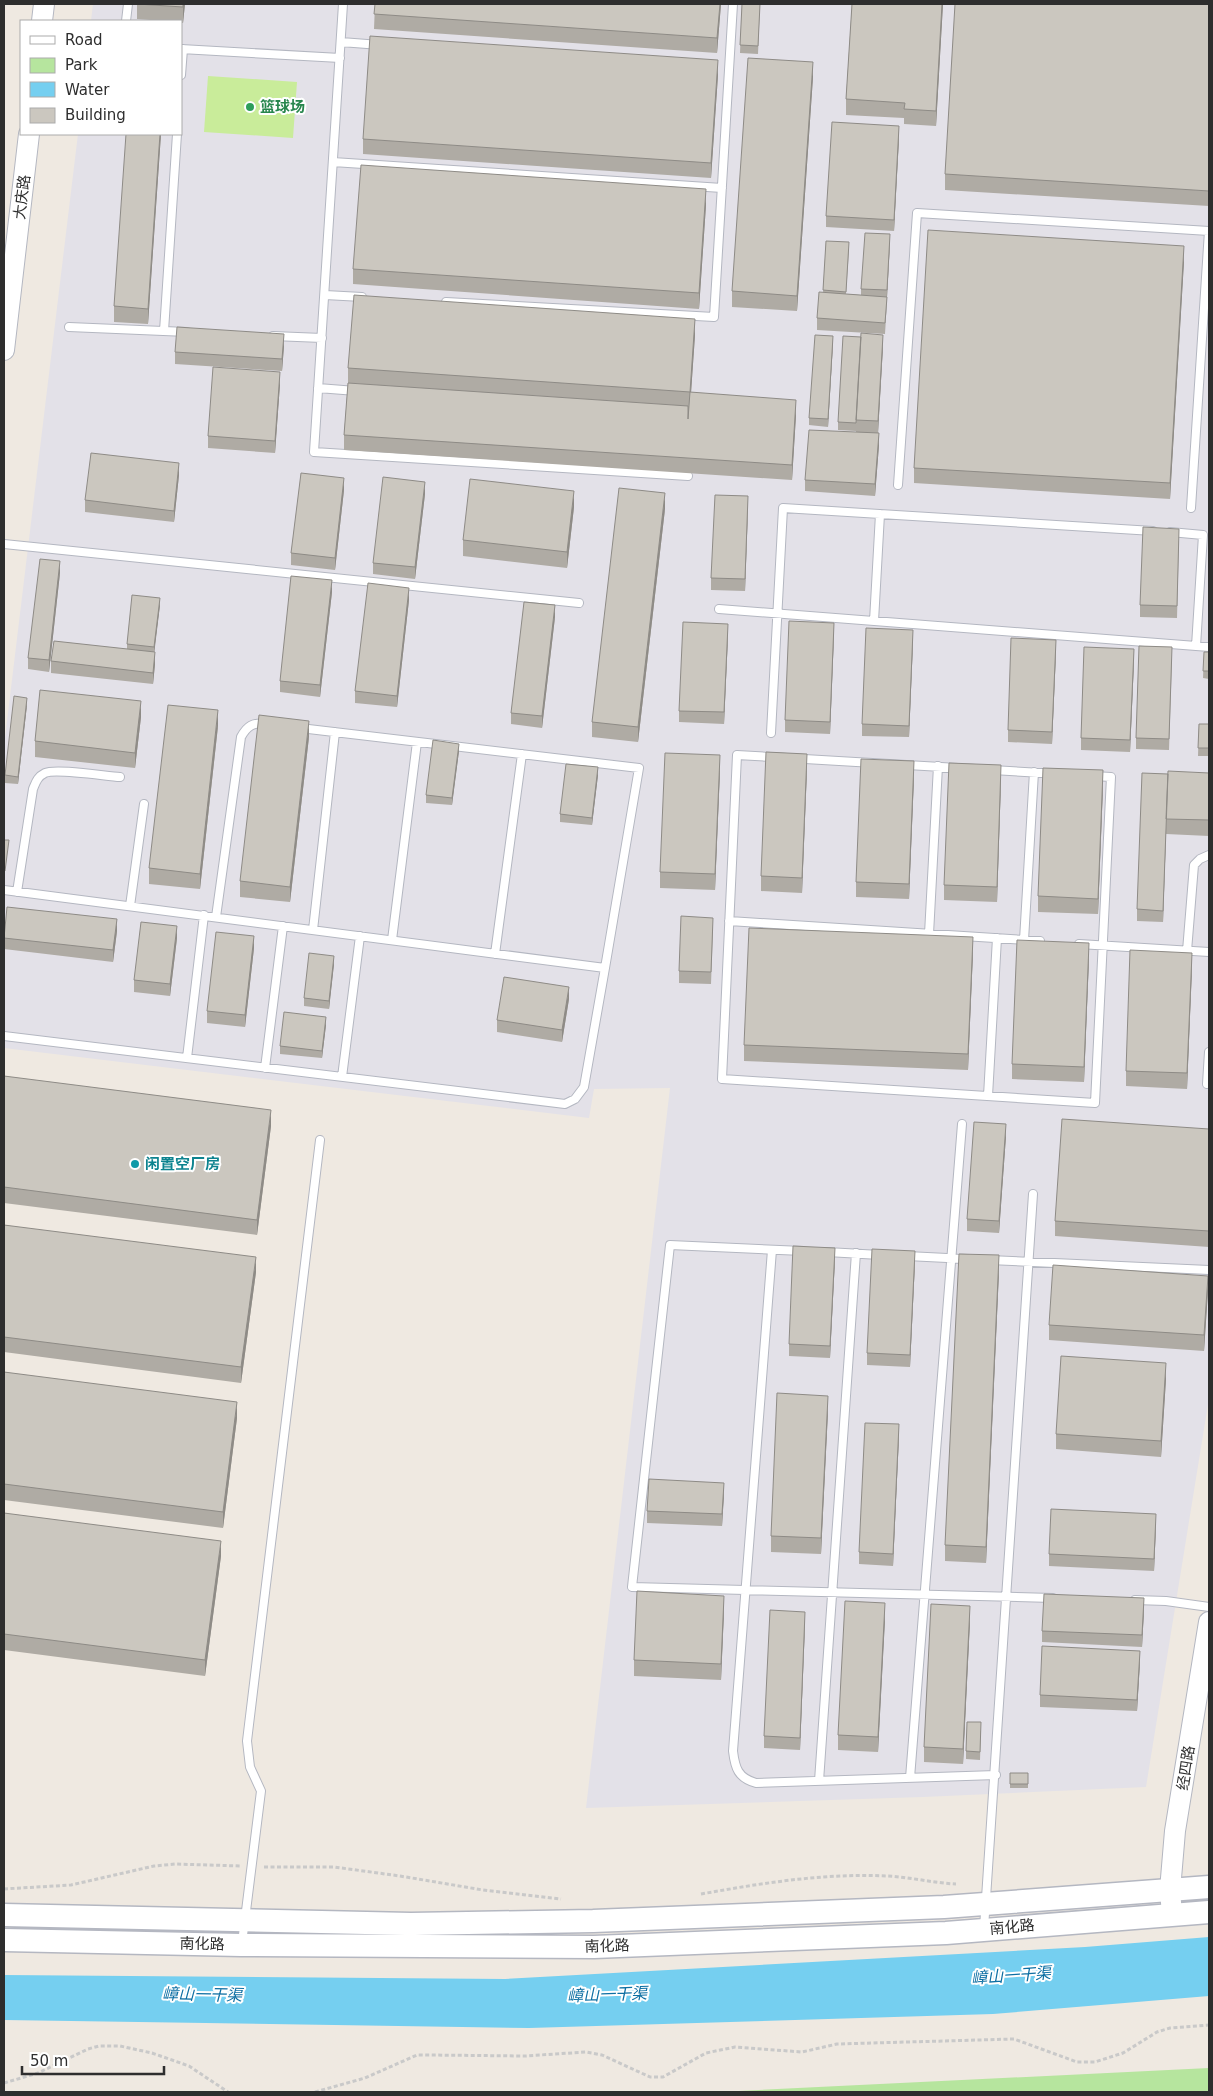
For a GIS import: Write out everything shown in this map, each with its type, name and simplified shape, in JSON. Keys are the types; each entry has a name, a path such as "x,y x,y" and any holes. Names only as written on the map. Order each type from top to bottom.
{"main road":[{"name":"南化路","path":"4,1915 411,1924 593,1921 988,1894 1209,1888"},
{"name":"南化路","path":"4,1940 241,1945 594,1947 984,1930 1209,1912"}],"street":[{"path":"42,20 44,4"},
{"name":"大庆路","path":"4,350 8,278 29,135"},
{"name":"经四路","path":"1172,1915 1170,1890 1176,1831 1209,1622"}],"lane":[{"path":"126,20 128,4"},
{"path":"343,4 314,452 688,476"},
{"path":"442,301 714,317 733,4"},
{"path":"341,42 390,45"},
{"path":"182,49 340,58"},
{"path":"719,68 729,69"},
{"path":"164,331 177,135"},
{"path":"333,162 722,188"},
{"path":"898,485 917,213 1209,231 1190,508"},
{"path":"324,295 373,297"},
{"path":"69,327 194,332"},
{"path":"263,336 322,338"},
{"path":"318,388 368,392"},
{"path":"771,733 783,508 1203,535 1196,646"},
{"path":"874,621 880,514"},
{"path":"4,544 579,603"},
{"path":"719,609 1209,647"},
{"path":"216,917 240,738 246,728 256,722 276,725"},
{"path":"4,1036 565,1104 575,1099 584,1087 638,768 296,727"},
{"path":"313,930 335,732"},
{"path":"392,940 417,742"},
{"path":"495,954 522,754"},
{"path":"736,755 1034,772 1110,776 1095,1103 722,1079 736,755"},
{"path":"928,934 938,766"},
{"path":"17,892 33,789 38,778 46,772 120,778"},
{"path":"1024,940 1034,772"},
{"path":"130,906 144,804"},
{"path":"1187,951 1194,865 1200,859 1209,855"},
{"path":"4,890 605,968"},
{"path":"187,1058 204,915"},
{"path":"729,921 1044,942"},
{"path":"265,1068 283,926"},
{"path":"342,1077 360,936"},
{"path":"988,1096 997,938"},
{"path":"1073,944 1209,952"},
{"path":"1207,1084 1209,1052"},
{"path":"910,1778 962,1124"},
{"path":"241,1945 261,1791 257,1778 250,1767 247,1741 320,1140"},
{"path":"984,1930 996,1775 1033,1194"},
{"path":"810,1251 670,1245 632,1587 1057,1598"},
{"path":"772,1250 733,1751 738,1774 746,1780 756,1783 996,1775"},
{"path":"819,1252 885,1255"},
{"path":"819,1781 856,1253"},
{"path":"894,1255 1209,1270"},
{"path":"1126,1600 1166,1601 1209,1607"}],"path":[{"path":"4,1888 72,1885 154,1866 175,1864 334,1868 400,1876 483,1890 569,1900"},
{"path":"700,1895 784,1880 841,1875 889,1876 940,1883 988,1894"},
{"path":"315,2092 365,2078 417,2055 525,2056 586,2052 602,2055 650,2077 663,2077 706,2053 736,2046 802,2052 837,2044 1014,2039 1078,2062 1095,2062 1124,2053 1157,2032 1170,2028 1209,2025"},
{"path":"4,2083 38,2073 88,2049 100,2046 120,2046 152,2052 189,2066 228,2092"}],"shaded area":[{"path":"93,4 1209,4 1209,1398 1146,1787 923,1797 586,1808 670,1088 594,1089 589,1118 4,1048 4,746 78,135 182,135 182,20 91,20"}],"green space":[{"name":"篮球场","path":"208,76 297,82 293,138 204,132"},
{"path":"1209,2068 1209,2092 718,2092"}],"water":[{"name":"嶂山一干渠","path":"1209,1937 1209,1996 993,2014 529,2028 4,2020 4,1975 505,1979 1085,1947"}],"building":[{"path":"137,4 183,4 183,7"},
{"path":"375,4 720,4 717,38 374,14"},
{"path":"742,4 760,4 758,46 740,45"},
{"path":"852,4 942,4 936,111 904,109 905,103 846,99"},
{"path":"955,4 1209,4 1209,191 945,174"},
{"path":"370,36 718,60 711,163 363,139"},
{"path":"748,58 813,62 797,296 732,291"},
{"path":"832,122 899,126 894,220 826,216"},
{"path":"126,135 160,135 148,309 114,306"},
{"path":"361,165 706,189 699,293 353,269"},
{"path":"928,230 1184,246 1170,483 914,468"},
{"path":"865,233 890,234 887,290 861,289"},
{"path":"826,241 849,242 846,292 823,290"},
{"path":"819,292 887,297 885,323 817,318"},
{"path":"354,295 695,319 690,392 348,368"},
{"path":"177,327 284,334 282,359 175,352"},
{"path":"861,333 883,335 878,421 856,420"},
{"path":"815,335 833,336 828,419 809,418"},
{"path":"843,336 861,337 856,423 838,422"},
{"path":"213,367 280,372 275,441 208,436"},
{"path":"348,383 688,406 688,419 690,392 796,400 792,465 344,435"},
{"path":"809,430 879,433 875,484 805,480"},
{"path":"91,453 179,463 174,511 85,500"},
{"path":"301,473 344,478 335,558 291,553"},
{"path":"383,477 425,482 415,567 373,563"},
{"path":"470,479 574,491 567,552 463,540"},
{"path":"619,488 665,493 638,727 592,722"},
{"path":"715,495 748,496 745,579 711,578"},
{"path":"1143,527 1179,529 1177,606 1140,605"},
{"path":"40,559 60,561 49,660 28,658"},
{"path":"291,576 332,580 320,685 280,681"},
{"path":"368,583 409,588 397,696 355,691"},
{"path":"132,595 160,598 154,647 127,644"},
{"path":"524,602 555,605 542,716 511,713"},
{"path":"789,621 834,623 830,722 785,720"},
{"path":"683,622 728,624 724,712 679,711"},
{"path":"866,628 913,630 909,726 862,724"},
{"path":"1011,638 1056,640 1052,732 1008,730"},
{"path":"54,641 155,652 153,673 51,661"},
{"path":"1139,646 1172,647 1169,739 1136,738"},
{"path":"1084,647 1134,649 1130,740 1081,738"},
{"path":"1204,652 1209,652 1209,671 1203,671"},
{"path":"40,690 141,701 135,753 35,741"},
{"path":"14,696 27,698 18,777 5,775"},
{"path":"168,705 218,710 200,874 149,868"},
{"path":"259,715 309,721 290,887 240,881"},
{"path":"1199,724 1209,724 1209,748 1198,748"},
{"path":"433,740 459,744 452,798 426,795"},
{"path":"766,752 807,754 802,878 761,876"},
{"path":"665,753 720,755 715,874 660,872"},
{"path":"861,759 914,761 909,884 856,882"},
{"path":"949,763 1001,765 997,887 944,885"},
{"path":"566,764 598,767 592,818 560,814"},
{"path":"1043,768 1103,770 1098,899 1038,896"},
{"path":"1168,771 1209,773 1209,820 1166,819"},
{"path":"1142,773 1168,774 1163,911 1137,909"},
{"path":"4,840 9,840 5,871 4,871"},
{"path":"7,907 117,919 113,950 4,938"},
{"path":"681,916 713,918 711,972 679,971"},
{"path":"141,922 177,926 170,984 134,980"},
{"path":"749,928 973,937 968,1054 744,1045"},
{"path":"216,932 254,936 245,1015 207,1011"},
{"path":"1017,940 1089,943 1084,1067 1012,1064"},
{"path":"1130,950 1192,953 1187,1073 1126,1071"},
{"path":"309,953 334,956 329,1001 304,998"},
{"path":"504,977 569,987 562,1030 497,1020"},
{"path":"284,1012 326,1017 322,1051 280,1046"},
{"name":"闲置空厂房","path":"4,1076 271,1110 257,1220 4,1187"},
{"path":"1062,1119 1209,1129 1209,1231 1055,1221"},
{"path":"974,1122 1006,1124 999,1221 967,1219"},
{"path":"4,1225 256,1257 241,1367 4,1337"},
{"path":"793,1246 835,1248 830,1346 789,1344"},
{"path":"872,1249 915,1251 910,1355 867,1353"},
{"path":"959,1254 999,1255 986,1547 945,1545"},
{"path":"1053,1265 1208,1276 1204,1335 1049,1325"},
{"path":"1061,1356 1166,1363 1161,1441 1056,1434"},
{"path":"4,1372 237,1402 223,1512 4,1484"},
{"path":"777,1393 828,1396 821,1538 771,1536"},
{"path":"865,1423 899,1424 893,1554 859,1552"},
{"path":"649,1479 724,1483 722,1514 647,1511"},
{"path":"1051,1509 1156,1514 1154,1559 1049,1554"},
{"path":"4,1513 221,1541 205,1660 4,1634"},
{"path":"637,1591 724,1596 721,1664 634,1660"},
{"path":"1044,1594 1144,1598 1142,1635 1042,1631"},
{"path":"845,1601 885,1603 878,1737 838,1735"},
{"path":"931,1604 970,1606 963,1749 924,1747"},
{"path":"770,1610 805,1612 800,1738 764,1736"},
{"path":"1042,1646 1140,1651 1137,1700 1040,1695"},
{"path":"967,1722 981,1722 980,1752 966,1751"},
{"path":"1010,1773 1028,1773 1028,1784 1010,1784"}],"place":[{"name":"篮球场","path":"250,107"},
{"name":"闲置空厂房","path":"135,1164"}]}
